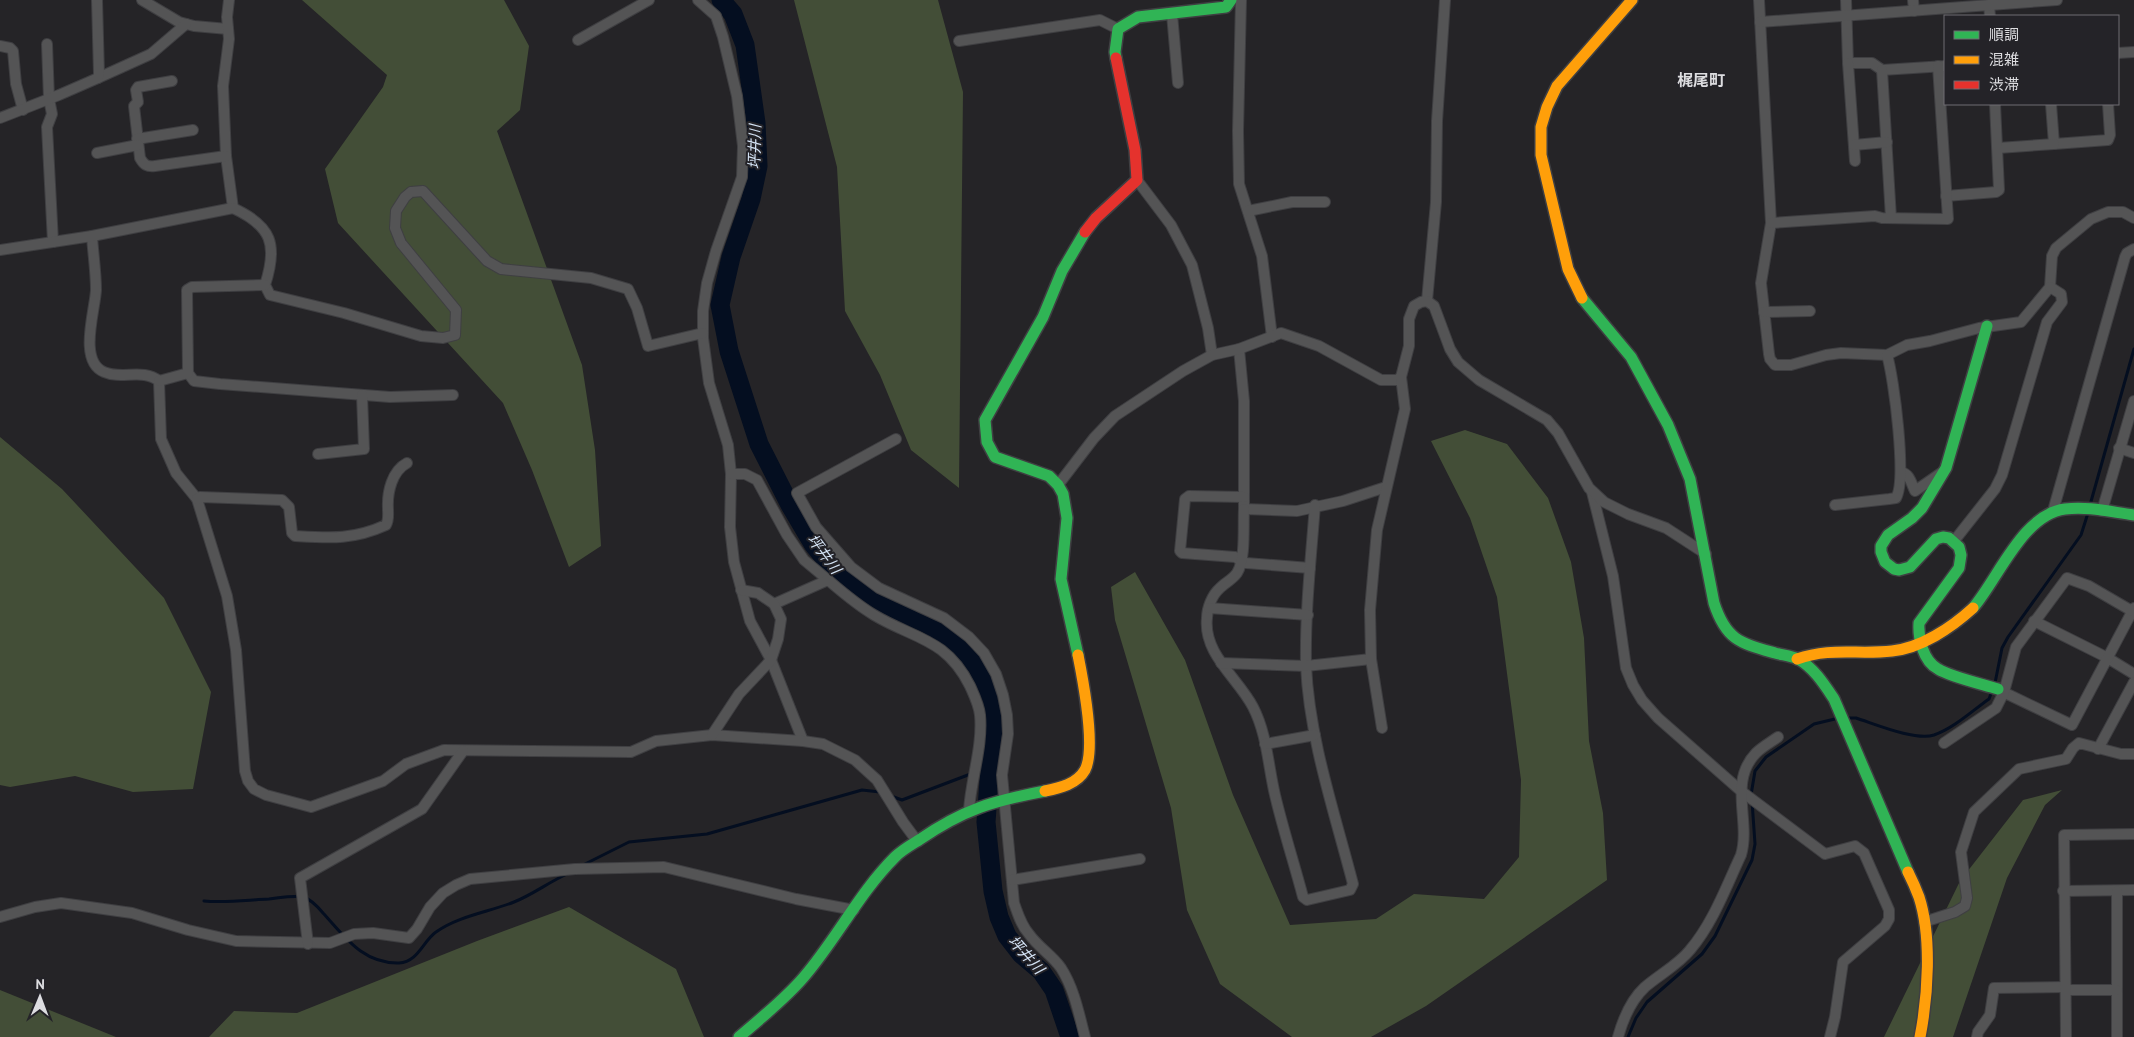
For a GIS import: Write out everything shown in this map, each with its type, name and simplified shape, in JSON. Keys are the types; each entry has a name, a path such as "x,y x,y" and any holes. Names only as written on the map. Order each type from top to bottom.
{"street":[{"path":"97,0 98,78"},
{"path":"142,0 179,22 228,29"},
{"path":"229,0 223,86 226,156 233,208"},
{"path":"578,40 649,0"},
{"path":"698,0 716,16 723,37 737,96 743,146 742,177 716,251 707,283 703,311 703,333 709,383 728,445 731,474 730,527 734,562 750,621 771,660 803,741"},
{"path":"1212,355 1208,328 1192,265 1170,225 1137,180 1135,150 1115,52 1118,29 1126,22 1138,18 1212,10 1226,7 1231,0"},
{"path":"1241,0 1239,184 1262,256 1272,337"},
{"path":"1427,300 1434,245 1437,120 1445,0"},
{"path":"1632,0 1557,86 1547,107 1541,127 1540,155 1568,269 1580,295 1631,357 1668,425 1690,479 1714,603 1720,622 1733,637 1750,646 1797,659 1817,674 1834,699 1909,870 1919,898 1924,922 1926,987 1923,1025 1920,1037"},
{"path":"1759,0 1771,223 1762,272 1764,312 1770,359 1776,365 1791,365 1826,355 1842,353 1887,355 1907,345 1987,326 2021,322 2050,287 2052,256 2056,248 2064,240 2091,220 2108,212 2123,212 2134,218"},
{"path":"1846,0 1848,63 1855,161"},
{"path":"1760,22 1847,16 1913,5 1954,4 1989,11 2057,0"},
{"path":"1172,14 1178,83"},
{"path":"958,41 1100,20 1118,29"},
{"path":"0,118 49,99 151,54 186,24"},
{"path":"47,44 49,99 52,114 47,127 53,242"},
{"path":"0,46 10,48 13,51 16,84 23,110"},
{"path":"2119,53 2134,52"},
{"path":"1771,223 1875,216 1948,219 1941,66 1882,70 1872,63 1848,63"},
{"path":"1882,70 1891,218"},
{"path":"172,81 138,87 136,90 138,102 134,106 140,158 143,163 148,167 226,156"},
{"path":"1946,196 1999,191 1995,105"},
{"path":"2051,105 2054,144"},
{"path":"1998,148 2108,140 2110,135 2108,105"},
{"path":"97,153 193,130"},
{"path":"1854,145 1887,142"},
{"path":"739,1037 775,1006 803,978 878,876 896,856 942,824 972,809 1072,783 1084,771 1089,758 1089,736 1080,670 1061,579 1067,518 1063,494 1058,484 1049,476 995,457 987,442 986,420 1010,372 1043,317 1062,270 1080,238 1096,218 1137,180"},
{"path":"0,250 92,236 233,208 252,218 269,241 272,251 272,263 265,285 270,295 344,313 421,336 443,338 455,335 456,310 401,243 396,228 396,211 405,197 411,192 423,191 487,261 501,270 591,278 628,289 638,308 648,346 703,333"},
{"path":"1248,211 1292,202 1325,202"},
{"path":"92,236 96,290 89,346 92,361 96,367 105,372 150,375 159,381 161,388 160,439 176,473 197,499 227,596 236,650 245,771 248,781 254,789 266,796 311,806 383,780 406,764 444,750 631,752 656,741 712,735 803,741 831,747 855,760 877,780 917,841"},
{"path":"2053,511 2125,257 2127,253 2134,249"},
{"path":"265,285 192,286 187,290 189,377 199,382 390,397 453,395"},
{"path":"1954,541 1995,489 2002,475 2047,322 2062,302 2061,294 2050,287"},
{"path":"1382,728 1371,659 1370,610 1372,575 1377,530 1405,409 1401,377 1409,346 1409,319 1411,310 1417,304 1427,300"},
{"path":"1427,300 1434,306 1450,349 1458,362 1479,380 1547,420 1558,433 1591,491 1613,576 1626,668 1642,700 1658,718 1743,792 1825,854 1855,846 1864,853 1889,910 1889,919 1885,926 1843,962 1835,1017 1830,1037"},
{"path":"1764,312 1810,311"},
{"path":"1944,743 1996,708 1996,689 2016,647 2067,578 2089,586 2133,609 2106,657 2072,725 1996,689 1937,669 1931,664 1920,643 1919,623 1959,568 1962,559 1961,548 1948,538 1937,539 1928,545 1912,566 1905,570 1895,570 1886,565 1881,552 1882,544 1886,537 1913,518 1920,510 1945,472 1987,326"},
{"path":"1058,484 1094,438 1115,416 1183,371 1212,355 1239,349 1280,333 1319,346 1381,380 1397,380 1401,377"},
{"path":"1239,349 1244,401 1244,509 1241,560 1237,572 1218,589 1211,599 1206,619 1210,642 1222,663 1252,705 1261,726 1275,795 1303,897 1306,900 1350,890 1353,884 1315,735 1306,666 1310,568 1315,506"},
{"path":"1835,505 1896,498 1900,492 1901,472 1895,391 1887,355"},
{"path":"159,381 188,373"},
{"path":"318,454 364,450 362,395"},
{"path":"2102,511 2134,401"},
{"path":"896,439 797,493 816,527 851,567 879,588 944,618 969,637 984,653 996,674 1007,715 1008,734 1002,775 1002,800 1014,903 1019,918 1029,935 1049,953 1062,969 1072,989 1085,1037"},
{"path":"2119,448 2134,453"},
{"path":"197,499 200,497 282,500 289,507 292,533 295,536 333,538 361,536 386,525 388,520 388,497 392,482 398,471 407,463"},
{"path":"1901,472 1906,473 1915,491 1945,472"},
{"path":"731,474 745,474 757,480 787,535 804,560 874,615 925,639 942,649 955,661 974,695 980,714 972,809"},
{"path":"1244,509 1297,511 1343,501 1386,487"},
{"path":"1591,491 1604,502 1628,514 1666,528 1706,554"},
{"path":"1244,497 1189,496 1185,500 1180,548 1182,553 1235,557 1246,563 1310,568"},
{"path":"1797,659 1810,652 1830,650 1891,652 1920,643 1958,619 1976,604 2016,546 2041,520 2053,511 2065,508 2134,515"},
{"path":"774,604 828,580"},
{"path":"712,735 739,694 771,660 778,639 780,619 774,604 758,592 741,590"},
{"path":"1209,608 1308,615"},
{"path":"2034,621 2106,657 2134,674"},
{"path":"1222,663 1306,666 1371,659"},
{"path":"2098,749 2134,682"},
{"path":"1265,744 1315,735"},
{"path":"1618,1037 1621,1025 1637,996 1690,950 1707,926 1745,844 1743,776 1747,764 1757,752 1778,737"},
{"path":"1924,922 1955,912 1965,906 1967,898 1960,852 1974,812 2019,769 2066,759 2073,748 2079,743 2121,754 2134,754"},
{"path":"308,944 300,878 422,809 463,751"},
{"path":"2066,1037 2063,891 2064,835 2134,834"},
{"path":"1012,880 1140,858"},
{"path":"0,917 35,907 60,903 132,913 188,930 236,941 330,943 354,934 409,938 417,930 430,907 443,893 470,879 574,868 664,867 796,899 854,910"},
{"path":"2063,891 2134,890"},
{"path":"2117,891 2117,1037"},
{"path":"1977,1037 1978,1032 1990,1015 1994,988 2117,990"}],"green space":[{"path":"302,0 504,0 529,46 520,110 497,131 582,365 595,450 601,546 569,567 532,470 503,403 338,223 325,169 383,87 387,75"},
{"path":"794,0 938,0 963,92 959,488 911,450 880,375 845,311 837,167"},
{"path":"1465,430 1507,444 1548,498 1571,562 1584,638 1589,741 1603,813 1607,880 1426,1006 1371,1037 1292,1037 1220,984 1187,910 1171,808 1115,620 1111,587 1135,572 1185,660 1233,795 1290,925 1376,919 1414,894 1484,899 1519,857 1521,780 1497,597 1470,518 1431,441"},
{"path":"0,437 62,489 164,598 211,692 193,789 133,792 75,776 10,787 0,785"},
{"path":"2062,790 2045,805 2007,878 1953,1037 1884,1037 1960,881 2023,800"},
{"path":"569,907 676,969 704,1037 209,1037 234,1011 297,1013 477,941"},
{"path":"0,990 116,1037 0,1037"}],"waterway":[{"name":"坪井川","path":"721,0 733,14 745,45 756,123 758,166 751,199 731,257 720,305 729,351 759,444 790,505 813,544 839,576 880,604 927,624 949,638 977,667 987,687 991,703 993,727 986,822 993,891 999,917 1007,936 1021,954 1041,971 1054,990 1070,1037"},
{"path":"2090,505 2134,349"},
{"path":"1995,683 2002,648 2008,637 2081,535 2088,513"},
{"path":"1847,718 1856,718 1884,728 1916,736 1934,735 1956,724 1989,699 1992,691"},
{"path":"1751,795 1755,771 1766,757 1814,724 1839,718"},
{"path":"891,796 902,800 989,767"},
{"path":"581,866 629,842 707,834 862,790 880,792"},
{"path":"1628,1037 1636,1018 1647,1002 1702,954 1715,936 1752,860 1755,844 1752,801"},
{"path":"204,901 228,902 290,896 303,897 314,904 347,940 365,954 386,962 399,963 411,959 420,951 431,936 454,922 514,902 567,874"}],"traffic: fast":[{"path":"1116,58 1118,29 1138,17 1226,7 1231,0"},
{"path":"1078,655 1061,579 1067,518 1063,494 1058,485 1049,476 995,457 987,442 985,420 1043,317 1062,271 1085,232"},
{"path":"1582,298 1631,357 1668,425 1690,479 1714,603 1724,625 1729,632 1743,643 1798,659 1809,667 1822,682 1834,699 1908,872"},
{"path":"1987,326 1946,468 1922,508 1912,518 1888,535 1881,546 1881,552 1885,562 1894,569 1899,570 1910,567 1936,539 1949,538 1959,547 1961,555 1959,568 1919,623 1919,635 1925,655 1938,669 1958,678 1998,689"},
{"path":"1973,608 2013,550 2036,522 2050,514 2065,509 2082,508 2134,515"},
{"path":"739,1037 796,986 815,963 870,886 901,852 935,829 979,808 1045,791"}],"traffic: slow":[{"path":"1582,298 1568,269 1541,155 1541,127 1547,107 1557,86 1632,0"},
{"path":"1797,659 1821,653 1880,652 1914,646 1935,636 1973,608"},
{"path":"1045,791 1073,782 1082,775 1088,760 1089,731 1078,655"},
{"path":"1908,872 1919,897 1926,930 1927,985 1920,1037"}],"traffic: jam":[{"path":"1085,232 1096,218 1137,180 1135,150 1116,58"}],"district":[{"name":"梶尾町","path":"1701,80"}]}
